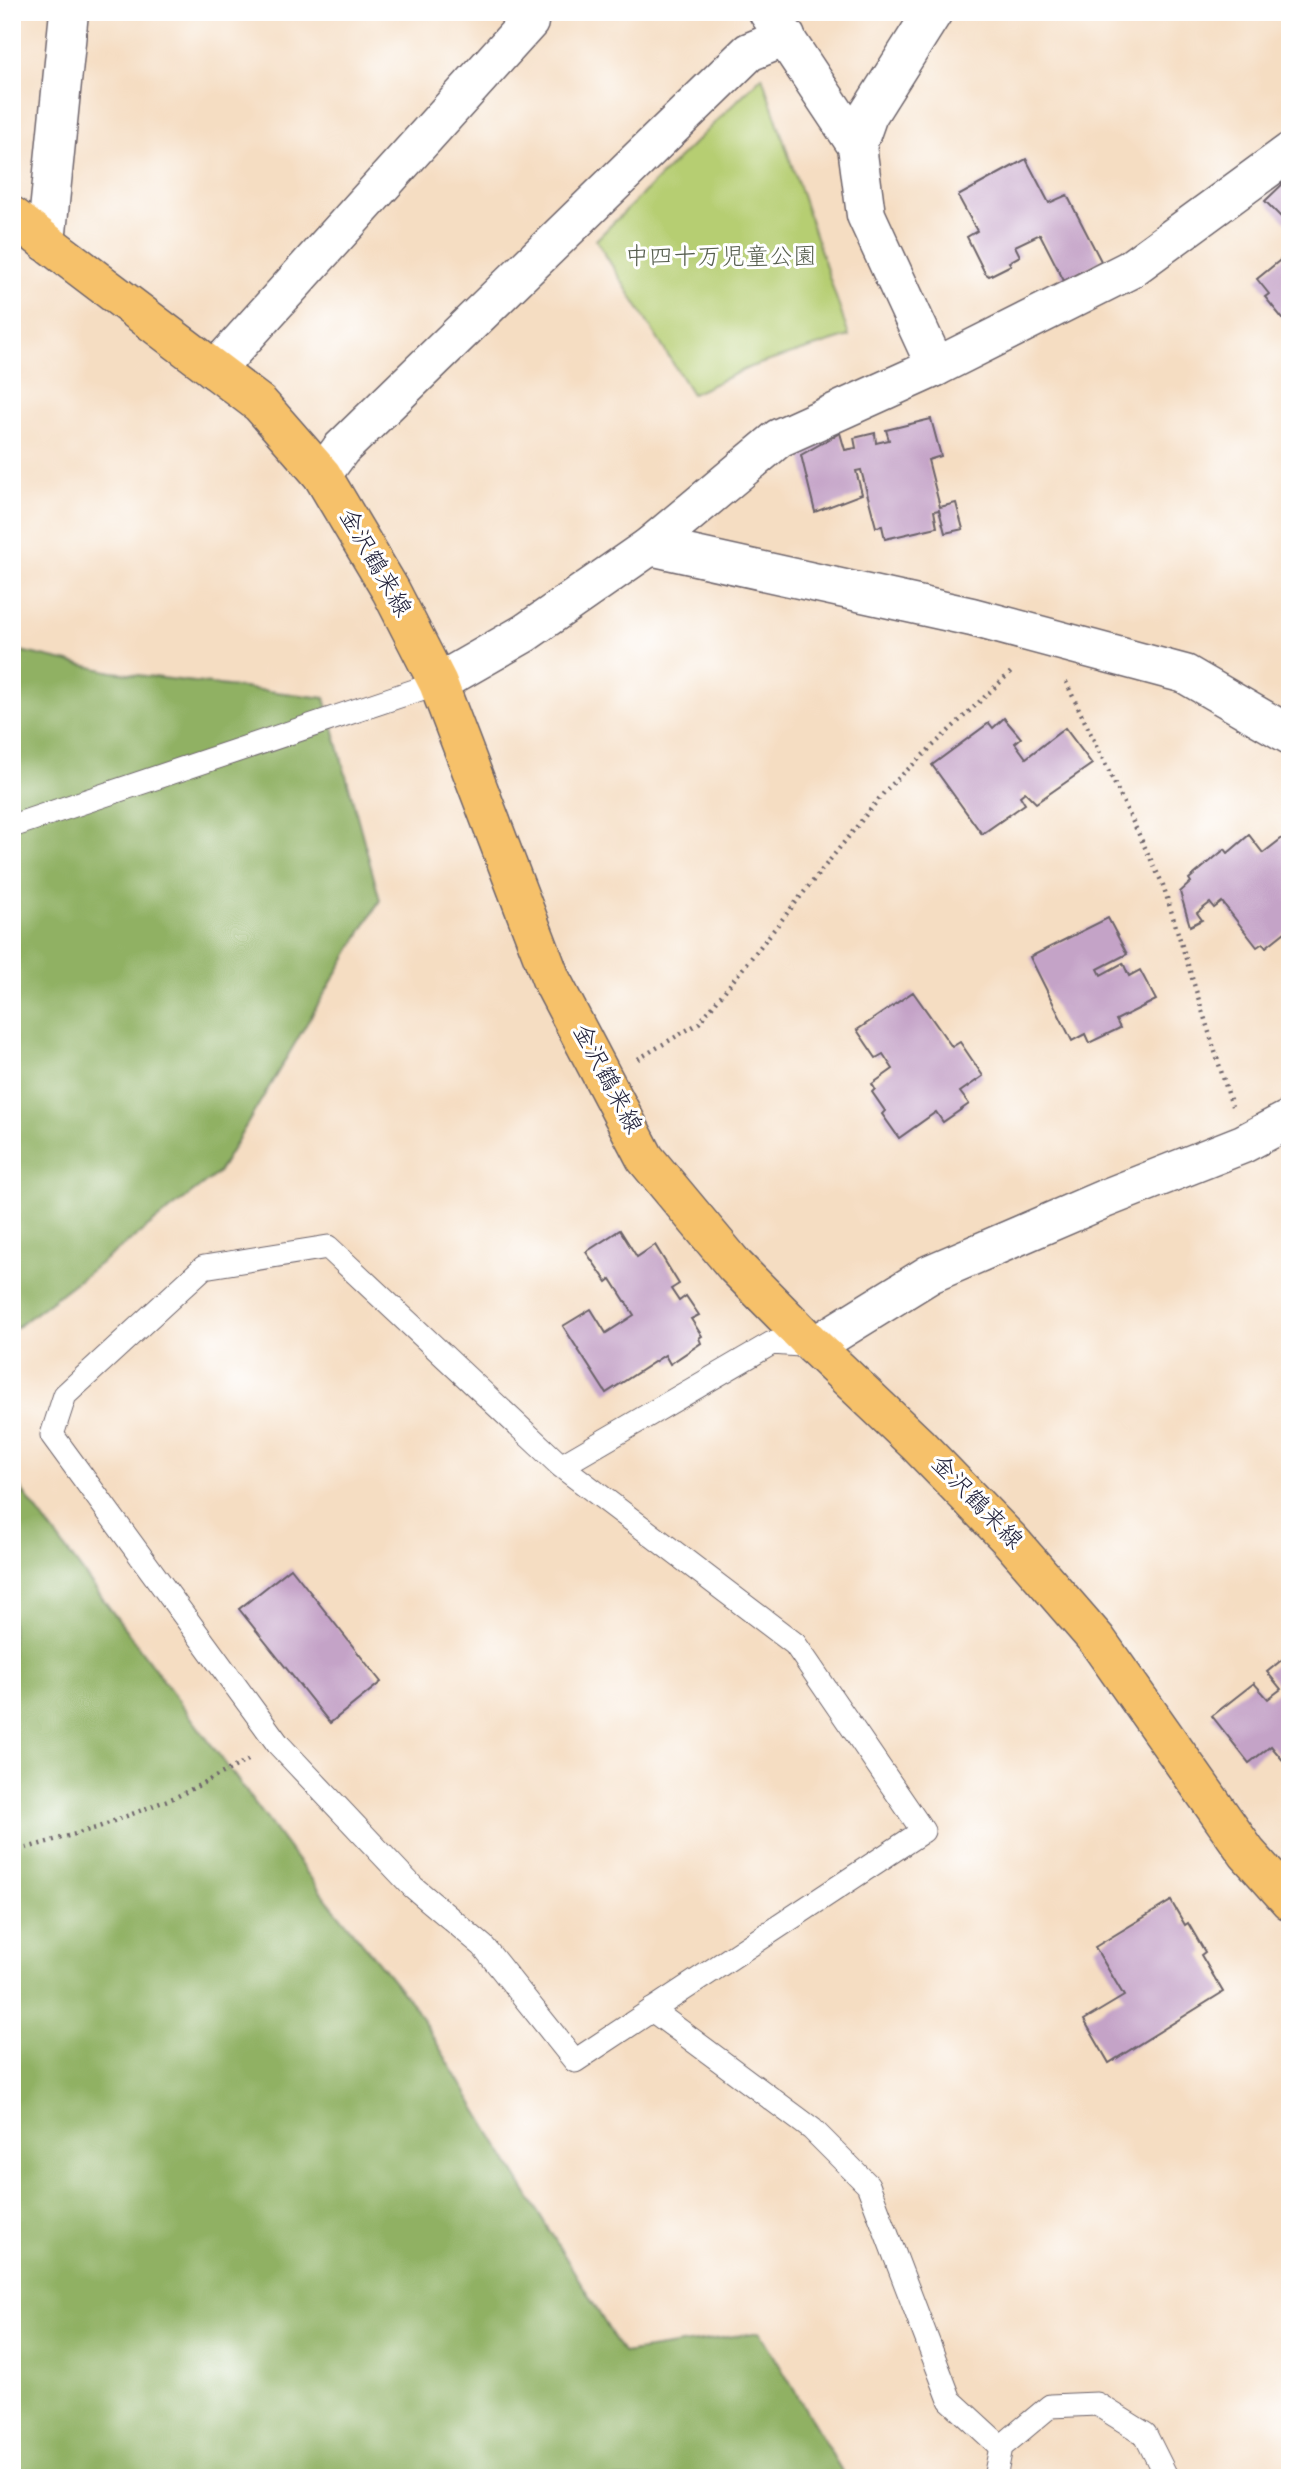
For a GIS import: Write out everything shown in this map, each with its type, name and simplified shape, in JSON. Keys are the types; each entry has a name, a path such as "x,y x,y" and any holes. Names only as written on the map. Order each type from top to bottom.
{"main road":[{"name":"金沢鶴来線","path":"12,216 260,404 322,475 391,591 438,683 551,979 645,1157 735,1266 1012,1541 1097,1640 1247,1853 1290,1901"}],"street":[{"path":"46,242 69,12"},
{"path":"215,370 528,22 518,12"},
{"path":"857,146 868,115 933,12"},
{"path":"322,475 341,449 777,24 857,146 866,215 936,367"},
{"path":"438,683 525,633 650,546 779,438 936,367 1129,270 1290,152"},
{"path":"650,546 972,617 1185,674 1290,735"},
{"path":"814,1346 930,1275 1104,1199 1243,1144 1290,1119"}],"lane":[{"path":"12,827 438,683"},
{"path":"328,1247 561,1466 795,1644 923,1831 575,2061 483,1945 414,1887 278,1744 52,1435 65,1395 204,1267 328,1247"},
{"path":"561,1466 772,1343 814,1346"},
{"path":"652,2010 812,2129 868,2185 950,2400 1001,2447"},
{"path":"995,2478 1001,2447 1051,2406 1097,2404 1145,2434 1167,2478"}],"path":[{"path":"605,1079 699,1023 886,790 1047,637 1069,689 1163,885 1243,1144"},
{"path":"12,1849 23,1849 96,1828 178,1796 278,1744"}],"green space":[{"name":"中四十万児童公園","path":"762,76 849,336 750,367 692,394 596,240"},
{"path":"12,649 113,672 325,698 380,900 218,1173 12,1331"},
{"path":"12,1477 327,1900 415,2007 623,2353 760,2332 846,2478 12,2478"}],"building":[{"path":"1026,159 1049,203 1067,195 1101,261 1064,281 1040,234 1015,246 1020,256 1009,262 1011,265 989,276 967,237 977,231 958,196"},
{"path":"1290,177 1290,226 1265,201"},
{"path":"1290,252 1290,328 1265,297 1269,294 1257,279"},
{"path":"931,419 941,456 928,460 940,507 956,503 963,529 945,533 939,510 934,511 937,527 885,539 882,526 876,527 861,470 856,471 862,494 815,512 801,455 840,433 845,450 856,448 854,438 875,433 876,443 889,440 886,430"},
{"path":"1004,718 1021,738 1015,743 1026,758 1065,728 1092,764 1036,803 1025,792 1020,796 1025,804 982,834 932,765 989,723 993,728"},
{"path":"1290,832 1290,928 1266,947 1263,943 1257,947 1222,902 1214,908 1210,903 1197,913 1202,920 1190,926 1180,892 1191,882 1189,879 1225,849 1228,853 1249,835 1263,853"},
{"path":"1108,918 1127,954 1098,969 1101,975 1123,963 1129,976 1140,970 1156,1000 1116,1020 1120,1028 1089,1043 1085,1034 1072,1041 1030,957"},
{"path":"913,992 952,1047 960,1042 983,1076 960,1092 969,1104 943,1122 936,1112 899,1138 882,1114 885,1111 872,1092 875,1089 872,1084 893,1069 883,1054 876,1058 857,1030"},
{"path":"620,1230 637,1257 655,1245 679,1284 671,1289 679,1301 686,1296 699,1315 691,1319 702,1336 699,1338 701,1343 670,1364 665,1355 606,1393 563,1326 591,1309 606,1333 634,1315 611,1279 607,1282 586,1252"},
{"path":"291,1568 381,1682 330,1723 239,1609"},
{"path":"1290,1653 1290,1769 1271,1746 1249,1763 1212,1716 1254,1683 1268,1699 1281,1689 1267,1672"},
{"path":"1171,1901 1205,1952 1201,1955 1223,1992 1109,2063 1084,2020 1124,1996 1095,1947"}]}
